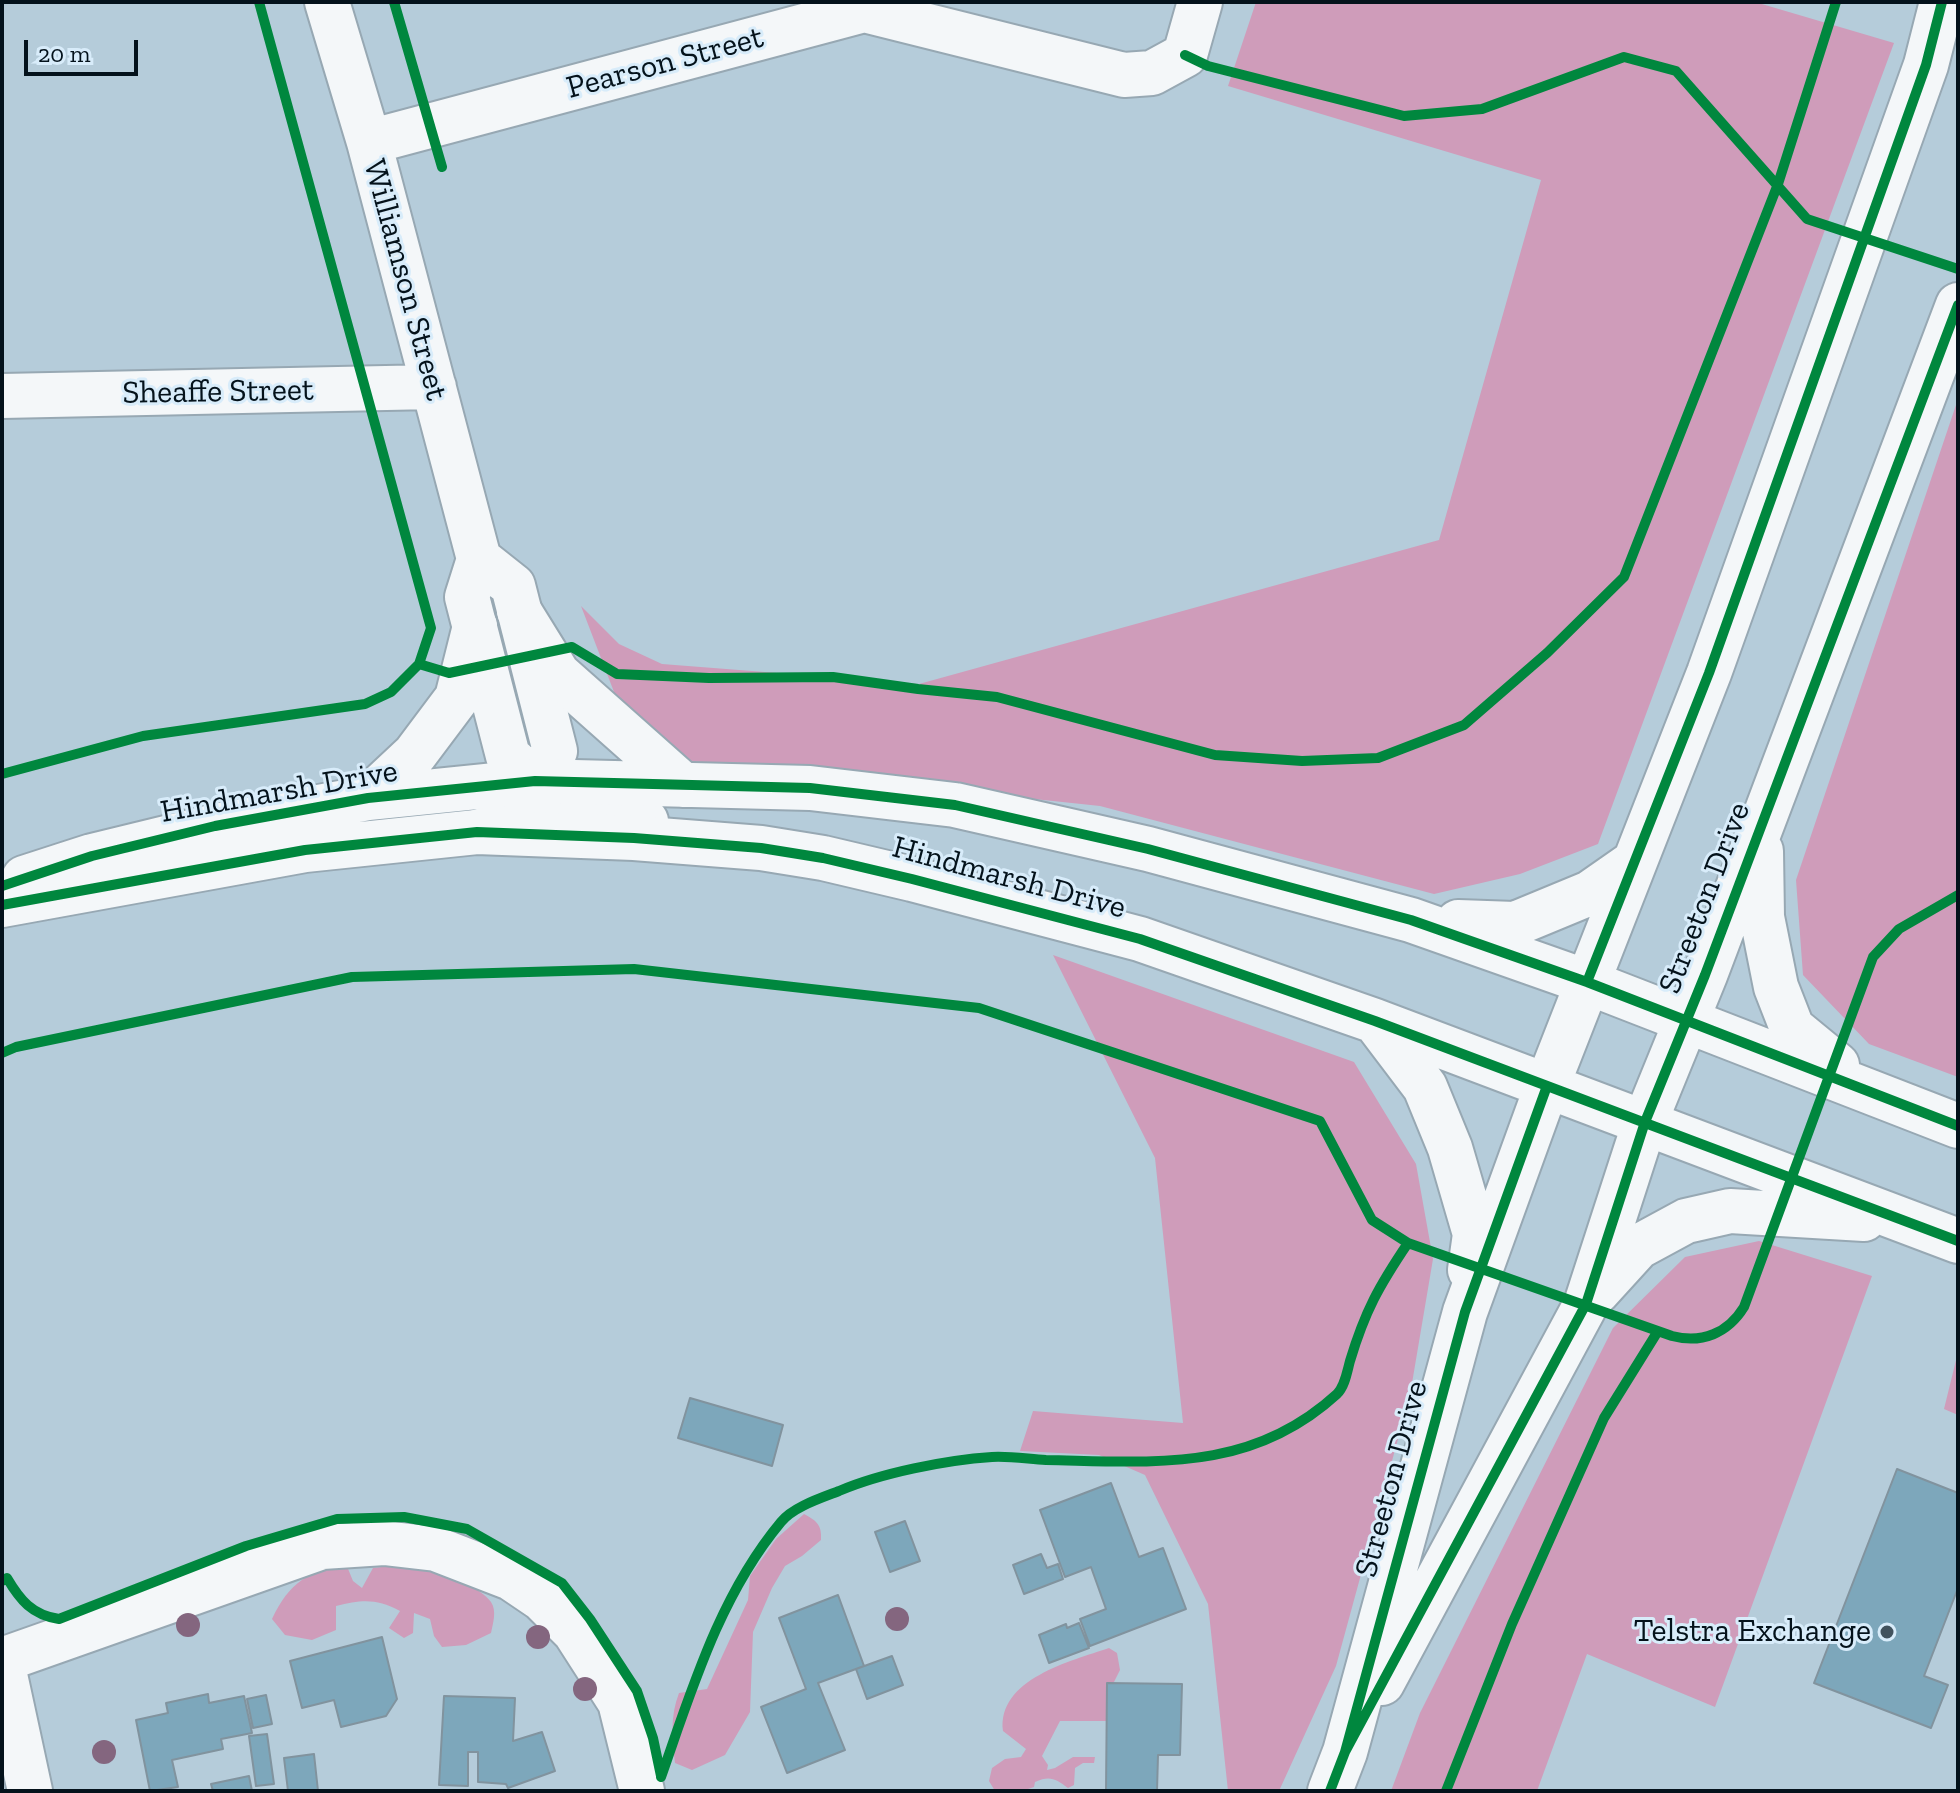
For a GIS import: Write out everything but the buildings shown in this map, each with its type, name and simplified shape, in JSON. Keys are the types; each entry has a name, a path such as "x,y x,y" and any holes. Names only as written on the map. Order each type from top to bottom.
{"main road":[{"name":"Williamson Street","path":"327,2 369,142 479,559"},
{"name":"Pearson Street","path":"369,142 863,6 1124,75 1152,73 1185,55 1200,2"},
{"name":"Streeton Drive","path":"1338,1772 1465,1312 1547,1086 1709,673 1926,65 1942,2"},
{"name":"Streeton Drive","path":"1338,1772 1586,1304 1645,1122 1687,1020 1958,305"},
{"name":"Sheaffe Street","path":"2,396 434,387"},
{"path":"477,832 496,826 515,811 535,781 555,751 513,586 479,559 467,597 508,756 535,781 553,808 701,826 761,848"},
{"path":"519,611 558,674 683,785"},
{"path":"368,798 415,754 457,698 475,626"},
{"name":"Hindmarsh Drive","path":"2,886 92,856 215,826 368,798 535,781 810,788 955,805 1148,849 1411,920 1587,982 1958,1126"},
{"path":"1761,825 1762,917 1776,987 1792,1028 1865,1088"},
{"name":"Hindmarsh Drive","path":"2,905 305,850 477,832 634,838 761,848 823,858 1140,939 1375,1021 1958,1241"},
{"path":"1411,920 1515,924 1590,893 1633,863"},
{"path":"1375,1021 1425,1087 1450,1148 1475,1234 1465,1312"},
{"path":"1586,1304 1638,1247 1686,1221 1730,1211 1910,1222"},
{"path":"30,1791 2,1660 322,1547 384,1543 436,1549 511,1578 542,1599 575,1632 620,1702 642,1791"}],"shaded area":[{"path":"1256,2 1755,2 1894,43 1598,844 1520,874 1434,894 1100,806 639,757 581,606 619,644 662,664 919,684 1439,540 1541,180 1228,86"},
{"path":"1958,399 1958,1077 1869,1044 1803,975 1796,880"},
{"path":"1053,955 1354,1062 1416,1164 1433,1259 1410,1395 1336,1666 1279,1791 1228,1791 1208,1604 1145,1475 1099,1455 1020,1451 1033,1411 1183,1423 1155,1158"},
{"path":"1759,1241 1872,1276 1715,1707 1587,1654 1537,1791 1391,1791 1420,1713 1613,1328 1685,1257"},
{"path":"1958,1352 1958,1415 1944,1409"},
{"path":"804,1514 818,1524 821,1540 785,1566 753,1632 750,1712 725,1755 692,1770 675,1763 673,1719 679,1693 707,1689 748,1600 750,1576 776,1539"},
{"path":"344,1559 353,1581 362,1588 373,1568 393,1566 424,1567 460,1580 491,1602 494,1613 491,1633 466,1645 442,1647 434,1636 430,1619 414,1613 413,1633 404,1638 389,1628 400,1611 368,1601 336,1606 336,1630 312,1640 285,1635 272,1619 286,1596 310,1575"},
{"path":"1109,1648 1117,1653 1120,1670 1112,1686 1106,1721 1060,1721 1042,1756 1048,1765 1047,1770 1073,1757 1095,1757 1094,1763 1083,1763 1075,1768 1074,1785 1068,1788 1049,1778 1035,1782 1034,1787 1022,1791 995,1791 989,1781 992,1768 1005,1759 1021,1757 1026,1749 1003,1731 1004,1713 1012,1698 1024,1685 1057,1666"}],"cycle path":[{"path":"259,2 431,628 419,664"},
{"path":"394,2 442,167"},
{"path":"2,774 143,736 365,704 391,692 419,664 449,673 572,647 617,674 709,678 833,677 997,697 1215,755 1302,761 1378,758 1464,725 1547,653 1624,577 1778,184 1836,2"},
{"path":"1587,982 1709,673 1926,65 1942,2"},
{"path":"1185,55 1208,66 1404,116 1482,109 1624,57 1676,71 1807,219 1958,269"},
{"path":"1345,1752 1586,1304 1645,1122 1705,975 1958,305"},
{"path":"2,886 92,856 215,826 368,798 535,781 810,788 955,805 1148,849 1411,920 1587,982 1958,1126"},
{"path":"2,905 305,850 477,832 634,838 761,848 823,858 1140,939 1375,1021 1958,1241"},
{"path":"2,1053 16,1047 352,977 634,969 979,1008 1320,1121 1372,1220 1408,1243 1672,1336 1694,1338 1722,1330 1744,1307 1873,957 1899,929 1958,895"},
{"path":"1330,1791 1345,1752 1465,1312 1547,1086"},
{"path":"661,1777 724,1612 760,1550 781,1522 793,1512 856,1484 914,1468 955,1461 999,1457 1163,1461 1236,1450 1270,1438 1304,1420 1340,1391 1367,1313 1408,1243"},
{"path":"1446,1791 1512,1624 1604,1418 1658,1331"},
{"path":"2,1581 7,1578 22,1600 34,1610 59,1619 246,1546 337,1519 404,1517 467,1529 562,1583 590,1619 637,1691 653,1738 661,1776"}],"place":[{"name":"Telstra Exchange","path":"1887,1632"}]}
